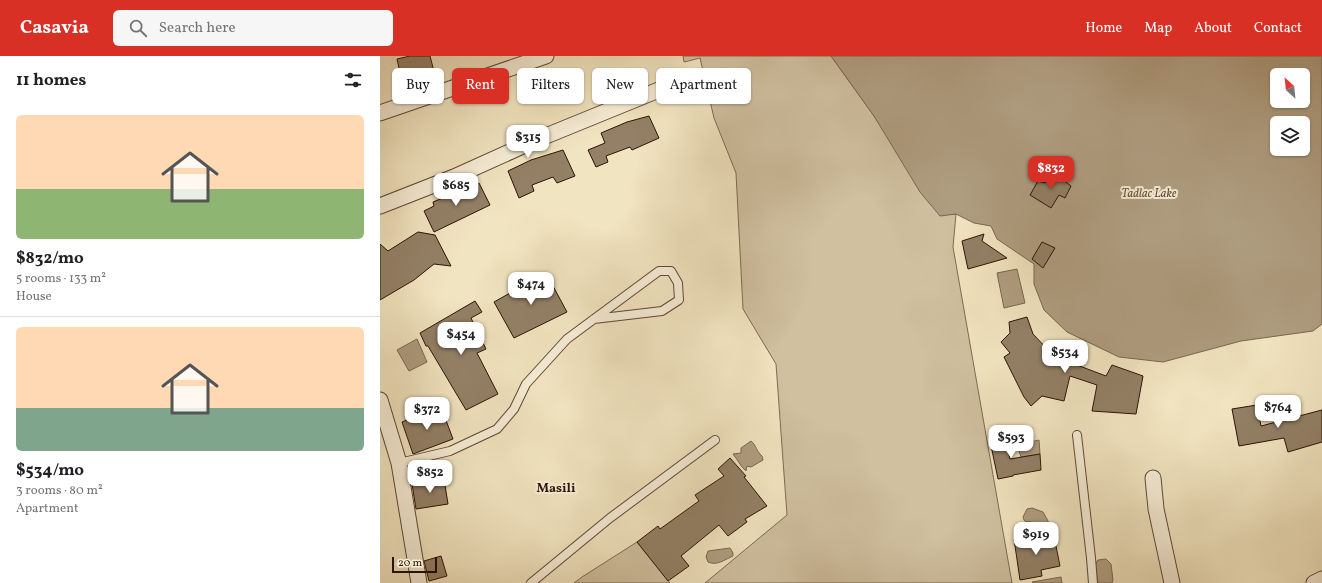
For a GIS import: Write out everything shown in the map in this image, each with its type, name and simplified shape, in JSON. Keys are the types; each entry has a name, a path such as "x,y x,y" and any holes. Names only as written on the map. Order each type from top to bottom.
{"street":[{"path":"380,113 546,56"},
{"path":"380,206 454,177 536,140 656,91"},
{"path":"381,406 399,463 419,583"},
{"path":"1153,478 1156,509 1172,583"},
{"path":"1314,583 1322,579"}],"lane":[{"path":"399,463 450,451 497,429 514,409 526,384 567,340 594,319 659,271 671,271 678,283 679,300 662,311 594,319"},
{"path":"1077,435 1093,583"},
{"path":"531,583 610,518 715,440"}],"shaded area":[{"path":"683,56 831,56 874,116 940,215 956,214 953,247 1012,583 705,583 787,515 776,364 743,309 736,173 714,118 711,104 751,104 751,68 702,68 700,58 684,62"},
{"path":"637,542 670,583 574,583 582,577"}],"water":[{"name":"Tadlac Lake","path":"831,56 1322,56 1322,324 1313,331 1241,341 1163,362 1119,357 1067,332 1044,310 1034,284 1034,264 997,239 991,226 974,223 956,214 940,216 920,192 874,116"},
{"path":"1017,269 1025,303 1004,308 997,273"},
{"path":"417,339 427,362 409,371 397,350"},
{"path":"1039,440 1040,454 1021,457 1017,445"},
{"path":"751,441 762,456 763,460 751,467 747,466 746,471 733,454 741,453 741,448"},
{"path":"1032,508 1043,512 1048,521 1048,526 1045,529 1040,528 1032,522 1026,522 1024,520 1023,517 1027,509"},
{"path":"730,548 733,556 717,563 708,562 706,557 708,551"},
{"path":"1106,559 1111,564 1112,583 1098,583 1095,565 1098,560"},
{"path":"1061,577 1062,583 1032,582"}],"building":[{"path":"410,56 430,56 433,68 399,68 397,59"},
{"path":"649,116 659,138 632,150 630,147 606,156 608,162 596,167 588,150 605,143 601,133 627,122"},
{"path":"563,150 575,176 557,183 553,177 532,185 534,191 519,198 508,171 531,160"},
{"path":"1053,172 1071,186 1065,198 1059,195 1051,208 1030,195 1038,181 1045,183"},
{"path":"479,183 490,205 434,232 424,211 434,206 433,202"},
{"path":"418,232 435,235 451,266 434,264 414,280 380,300 380,244 388,251"},
{"path":"984,234 982,241 1007,258 968,269 962,241"},
{"path":"1042,242 1055,248 1043,268 1032,259"},
{"path":"546,273 567,312 514,338 494,302"},
{"path":"475,301 482,312 471,318 486,349 477,353 498,394 466,410 428,346 426,346 420,333"},
{"path":"1027,317 1033,334 1066,369 1069,362 1106,376 1112,365 1143,376 1136,414 1092,411 1097,385 1070,376 1064,401 1042,396 1031,406 1024,397 1004,357 1010,353 1001,342 1010,333 1009,322"},
{"path":"1257,405 1261,426 1322,410 1322,442 1288,452 1284,438 1239,446 1232,409"},
{"path":"441,407 453,439 413,454 402,422"},
{"path":"1004,433 1010,459 1040,454 1041,470 998,479 989,436"},
{"path":"730,458 746,476 744,477 767,506 745,519 747,522 728,536 719,525 681,556 689,566 668,581 637,542 658,526 660,529 699,501 695,495 724,476 718,469"},
{"path":"444,479 448,504 416,509 412,484"},
{"path":"1029,536 1031,540 1054,536 1060,566 1041,570 1042,576 1020,580 1014,539"},
{"path":"441,556 447,576 429,581 424,561"}],"district":[{"name":"Masili","path":"556,487"}]}
